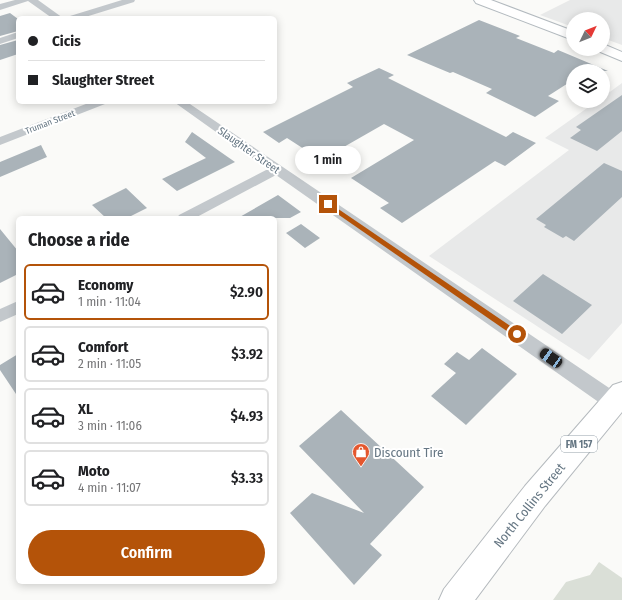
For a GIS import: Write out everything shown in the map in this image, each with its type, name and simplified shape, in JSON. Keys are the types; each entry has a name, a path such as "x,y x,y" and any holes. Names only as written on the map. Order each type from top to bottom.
{"main road":[{"path":"480,0 566,33"},
{"path":"610,51 622,57"},
{"name":"North Collins Street","path":"454,600 535,496 618,397"}],"street":[{"path":"0,7 25,0"},
{"path":"32,0 55,16"},
{"path":"79,16 131,0"},
{"path":"0,41 16,36"},
{"name":"Truman Street","path":"0,141 96,104"},
{"name":"Slaughter Street","path":"183,104 277,169 618,397"},
{"path":"188,216 277,169"},
{"path":"0,316 16,308"}],"shaded area":[{"path":"570,0 622,0 622,45 610,41 610,12 566,12 566,24 540,15"},
{"path":"622,83 622,323 589,360 429,256 569,150 545,138 587,108 610,108 610,92"},
{"path":"599,562 622,578 622,600 553,600 566,582 590,575"}],"building":[{"path":"10,13 16,18 16,32 0,36 0,16"},
{"path":"479,20 520,36 516,38 554,53 558,50 566,53 566,56 572,56 591,64 566,64 566,84 548,96 559,101 535,117 486,93 492,89 453,72 450,73 407,55"},
{"path":"16,41 16,55 0,60 0,45"},
{"path":"379,68 394,75 388,78 506,137 513,132 536,143 505,166 495,161 402,223 380,208 389,203 351,178 414,140 384,124 321,160 287,138 279,143 263,132 353,87 347,83"},
{"path":"622,95 622,131 597,151 570,138 581,130 576,127 603,108 610,108 610,103"},
{"path":"192,132 235,162 177,191 162,179 206,158 185,142"},
{"path":"41,145 47,157 0,177 0,162"},
{"path":"604,163 622,171 622,197 574,241 566,236 563,238 544,227 546,225 536,219"},
{"path":"126,188 147,208 131,216 104,216 92,205"},
{"path":"278,195 301,212 290,218 277,218 277,216 241,216"},
{"path":"301,224 320,238 305,248 286,233"},
{"path":"0,229 16,249 16,275 0,283"},
{"path":"543,274 592,305 562,334 513,301"},
{"path":"482,348 517,374 466,425 431,396 456,373 444,364 457,352 469,360"},
{"path":"16,355 16,394 0,370 0,365"},
{"name":"Discount Tire","path":"341,410 424,487 370,544 382,555 354,585 290,513 312,493 364,513 299,446"}],"place":[{"name":"Discount Tire","path":"361,467"}],"route":[{"path":"328,204 517,334"}]}
